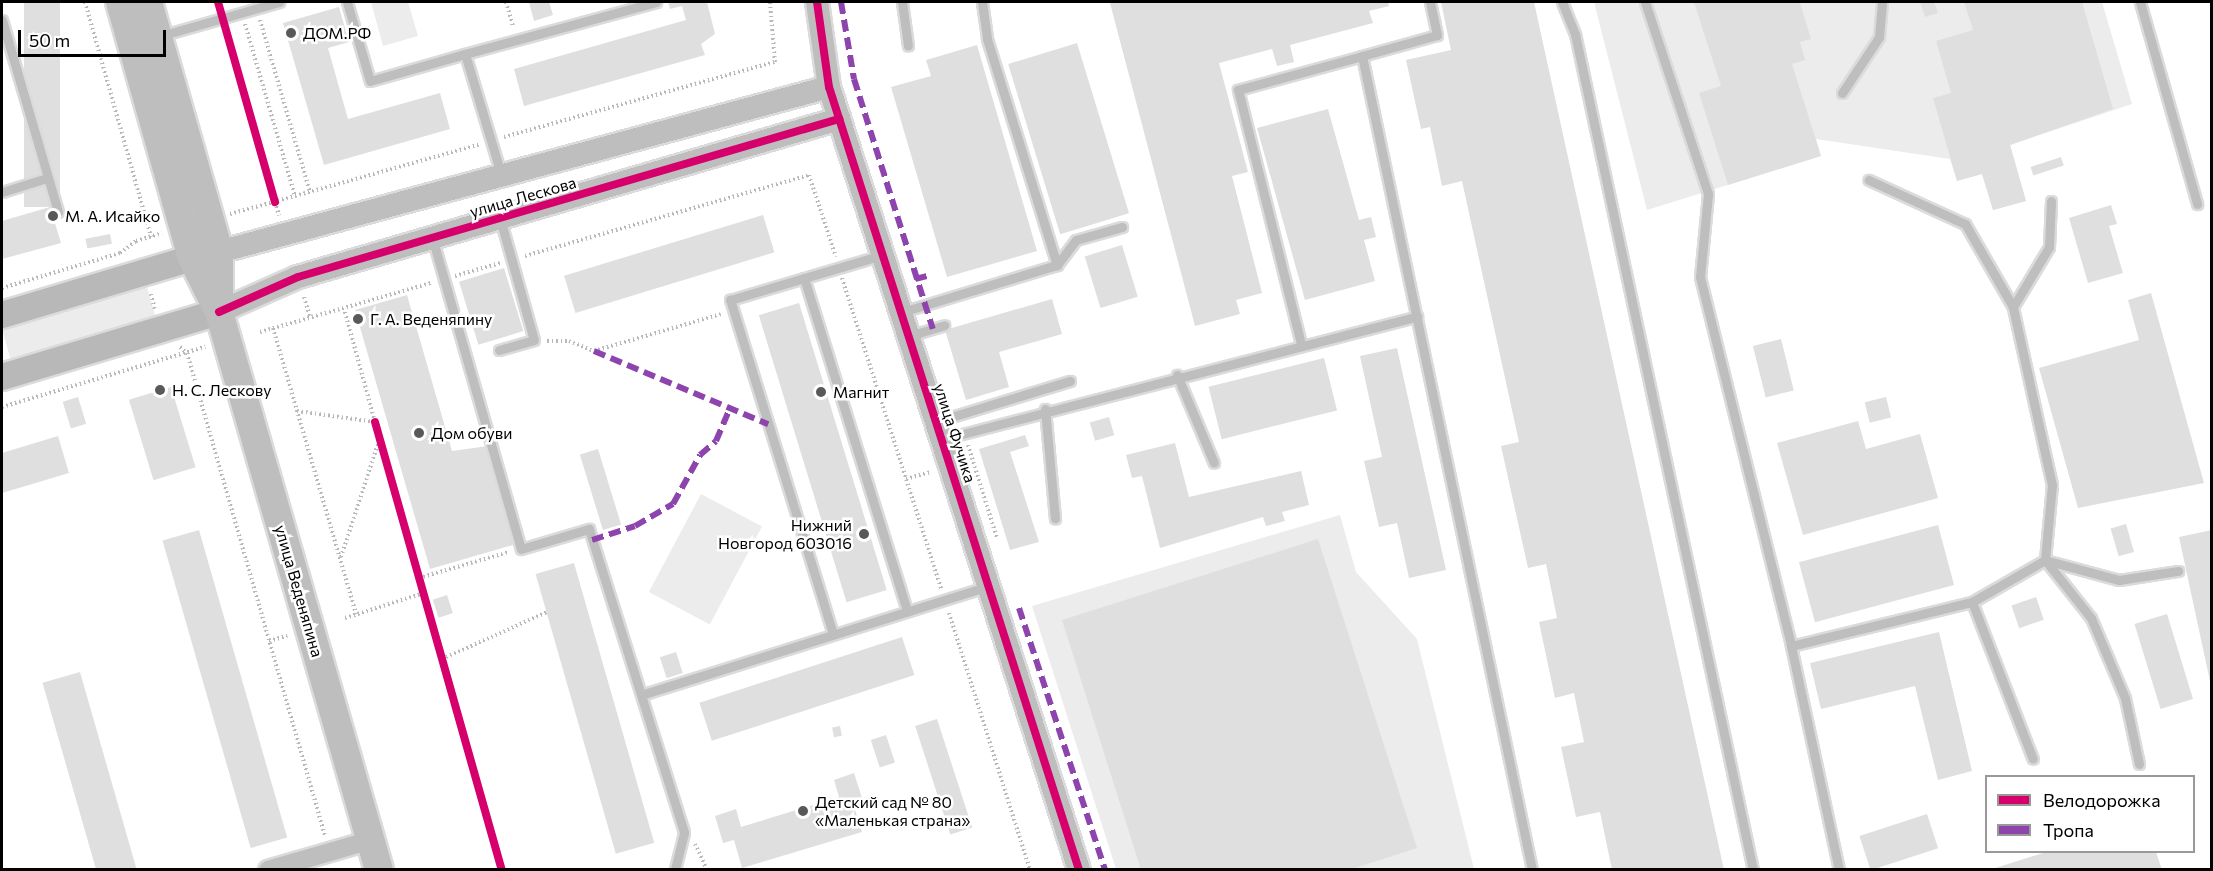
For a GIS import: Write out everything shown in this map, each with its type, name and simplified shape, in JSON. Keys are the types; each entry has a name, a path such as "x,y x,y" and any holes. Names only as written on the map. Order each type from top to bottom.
{"main road":[{"name":"улица Веденяпина","path":"120,2 183,227 205,255"},
{"name":"улица Веденяпина","path":"148,2 219,312 379,870"},
{"name":"улица Лескова","path":"2,315 144,271 205,255"},
{"name":"улица Лескова","path":"2,377 219,312"}],"street":[{"name":"улица Фучика","path":"817,2 829,87 909,336 948,431 991,585 1079,870"},
{"name":"улица Лескова","path":"205,255 502,177 829,87"},
{"name":"улица Лескова","path":"219,312 298,277 839,119"},
{"path":"268,870 371,840"}],"lane":[{"path":"157,37 279,2"},
{"path":"347,2 370,81 656,2"},
{"path":"902,2 908,46"},
{"path":"982,2 987,39 1057,265"},
{"path":"1301,344 1238,90 1437,35 1430,2"},
{"path":"1562,2 1578,46 1753,870"},
{"path":"1645,2 1708,194 1700,277 1791,646 1839,870"},
{"path":"1842,93 1879,37 1882,2"},
{"path":"2140,2 2198,204"},
{"path":"2,20 58,212"},
{"path":"465,54 502,177"},
{"path":"1362,56 1532,870"},
{"path":"2,192 47,178"},
{"path":"1869,180 1965,224 2013,307 2052,485 2045,560 2091,618 2125,698 2139,764"},
{"path":"2013,307 2049,247 2051,201"},
{"path":"499,350 534,340 500,218"},
{"path":"902,312 1057,265 1076,240 1122,227"},
{"path":"432,237 521,549 589,529 644,694 684,833 675,870"},
{"path":"833,634 730,300 883,255"},
{"path":"804,278 907,611"},
{"path":"948,431 1417,316"},
{"path":"909,336 944,325"},
{"path":"1177,375 1214,464"},
{"path":"948,431 1070,381"},
{"path":"1045,409 1055,519"},
{"path":"1791,646 1972,602 2045,560 2119,580 2178,571"},
{"path":"644,694 991,585"},
{"path":"1972,602 2033,759"}],"path":[{"path":"85,2 152,237"},
{"path":"506,2 517,40"},
{"path":"770,2 775,62"},
{"path":"256,8 310,192"},
{"path":"242,12 295,196"},
{"path":"260,332 809,175 1030,870"},
{"path":"272,190 275,202"},
{"path":"2,288 120,253 136,241 183,227"},
{"path":"136,241 161,329 187,353 330,852"},
{"path":"304,296 310,317"},
{"path":"344,309 386,459"},
{"path":"534,340 569,341 594,351 733,310"},
{"path":"273,328 356,614"},
{"path":"2,407 208,346"},
{"path":"297,411 375,422"},
{"path":"948,431 1001,551"},
{"path":"340,559 380,438"},
{"path":"419,578 521,549"},
{"path":"416,567 427,604"},
{"path":"345,618 424,593"},
{"path":"442,659 547,612"},
{"path":"269,641 296,633"},
{"path":"439,648 446,670"},
{"path":"684,833 700,848 707,870"}],"shaded area":[{"path":"371,2 408,2 418,36 383,46"},
{"path":"1594,2 2102,2 2132,104 2010,145 2026,201 1993,210 1982,174 1957,181 1950,159 1816,139 1821,156 1647,210"},
{"path":"147,287 157,321 11,362 2,329"},
{"path":"701,494 762,526 710,624 649,592"},
{"path":"1340,515 1356,572 1417,639 1474,869 1116,869 1032,606"}],"building":[{"path":"24,2 60,2 60,207 24,207"},
{"path":"529,2 549,2 553,15 534,21"},
{"path":"668,2 707,2 715,34 701,44 705,55 524,106 514,69 686,20 682,6 670,9"},
{"path":"1388,2 1389,6 1369,11 1373,23 1290,45 1294,62 1277,66 1272,49 1219,63 1248,172 1232,176 1262,293 1236,300 1240,314 1195,326 1110,3"},
{"path":"1441,2 1534,2 1724,870 1612,870 1600,812 1576,817 1561,747 1584,742 1574,693 1555,698 1539,622 1557,618 1546,564 1528,568 1501,446 1519,442 1462,181 1442,186 1430,127 1421,129 1406,60 1451,50"},
{"path":"1694,2 1800,3 1811,39 1800,42 1805,60 1792,64 1821,156 1728,185 1699,93 1721,86"},
{"path":"1920,2 1934,2 1938,13 1925,17"},
{"path":"1964,2 2082,2 2113,109 2010,145 2026,201 1993,210 1982,174 1957,181 1933,98 1951,93 1936,41 1973,30"},
{"path":"339,7 349,42 328,48 348,119 440,93 450,129 324,165 283,23"},
{"path":"1077,43 1129,213 1060,234 1008,64"},
{"path":"977,45 1037,251 947,277 891,87 931,76 926,60"},
{"path":"1328,109 1359,220 1371,217 1376,237 1364,240 1375,281 1305,300 1257,128"},
{"path":"2061,157 2064,166 2033,175 2031,167"},
{"path":"2111,205 2117,224 2109,226 2123,273 2088,283 2069,218"},
{"path":"50,207 61,243 2,259 2,221"},
{"path":"763,215 774,252 575,313 564,276"},
{"path":"110,234 112,244 87,249 85,239"},
{"path":"1122,245 1138,297 1100,308 1085,256"},
{"path":"504,268 523,331 478,345 459,282"},
{"path":"2151,293 2204,483 2078,508 2039,368 2139,340 2128,300"},
{"path":"407,295 452,451 488,446 513,545 430,569 355,310"},
{"path":"1052,299 1062,334 999,352 1009,387 966,400 945,330"},
{"path":"799,303 887,590 847,602 759,315"},
{"path":"1781,339 1794,390 1766,397 1753,346"},
{"path":"1397,348 1446,570 1409,578 1397,523 1379,527 1364,461 1382,457 1360,356"},
{"path":"1324,358 1337,410 1222,439 1209,387"},
{"path":"171,387 196,467 153,480 129,400"},
{"path":"78,397 86,424 71,428 63,402"},
{"path":"1886,397 1891,417 1870,423 1865,402"},
{"path":"1109,417 1114,435 1095,441 1090,423"},
{"path":"1858,421 1866,449 1920,434 1938,498 1803,535 1777,443"},
{"path":"1025,435 1029,446 1010,452 1039,542 1010,550 979,449"},
{"path":"58,436 69,473 2,493 2,453"},
{"path":"1175,443 1189,497 1301,471 1309,505 1282,512 1285,521 1266,526 1263,517 1160,548 1142,476 1132,478 1126,455"},
{"path":"598,449 621,525 603,530 580,455"},
{"path":"2126,524 2134,552 2119,556 2111,528"},
{"path":"1938,525 1954,585 1815,622 1799,562"},
{"path":"199,530 287,838 251,848 162,540"},
{"path":"2212,530 2212,686 2211,686 2179,537"},
{"path":"1318,539 1417,848 1349,870 1141,870 1062,620"},
{"path":"574,563 654,843 616,854 536,574"},
{"path":"447,595 453,613 439,618 433,600"},
{"path":"2036,597 2044,620 2019,628 2011,605"},
{"path":"2167,614 2193,699 2161,709 2134,624"},
{"path":"1939,632 1972,771 1938,780 1915,686 1821,709 1810,663"},
{"path":"902,637 914,675 712,741 699,703"},
{"path":"676,652 683,673 667,678 660,657"},
{"path":"80,672 137,870 96,870 43,683"},
{"path":"937,719 972,827 950,835 915,726"},
{"path":"840,726 842,736 834,737 832,728"},
{"path":"886,735 895,763 880,768 871,740"},
{"path":"854,773 863,801 853,803 862,832 742,868 734,840 723,843 715,816 736,809 741,827 839,797 834,780"},
{"path":"1927,814 1938,848 1871,870 1859,836"},
{"path":"2043,853 2156,853 2162,870 1989,870"}],"marked path":[{"path":"841,2 854,79 933,329"},
{"path":"915,279 927,276"},
{"path":"594,351 768,424"},
{"path":"592,540 635,526 673,504 700,455 716,441 730,408"},
{"path":"1019,608 1105,870"}],"cycle path":[{"path":"218,2 275,202"},
{"path":"817,2 829,87 1079,870"},
{"path":"219,312 298,277 839,119"},
{"path":"375,422 502,870"}],"place":[{"name":"ДОМ.РФ","path":"291,33"},
{"name":"М. А. Исайко","path":"53,216"},
{"name":"Г. А. Веденяпину","path":"358,319"},
{"name":"Н. С. Лескову","path":"160,390"},
{"name":"Магнит","path":"821,392"},
{"name":"Дом обуви","path":"419,433"},
{"name":"Нижний Новгород 603016","path":"864,534"},
{"name":"Детский сад № 80 «Маленькая страна»","path":"803,811"}]}
